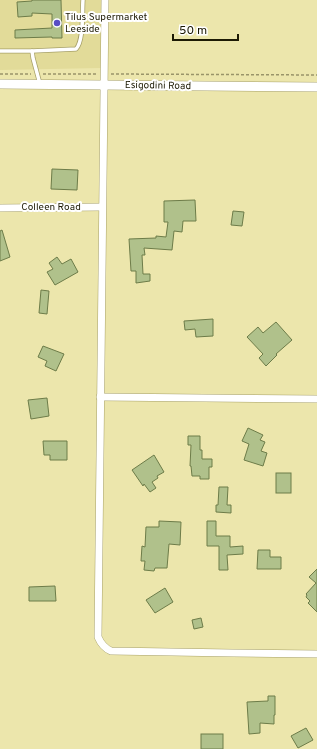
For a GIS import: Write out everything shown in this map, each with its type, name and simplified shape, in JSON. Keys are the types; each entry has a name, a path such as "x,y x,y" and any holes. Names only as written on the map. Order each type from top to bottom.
{"main road":[{"name":"Esigodini Road","path":"0,84 317,87"}],"street":[{"path":"105,0 98,637 101,644 111,651 317,654"},
{"name":"Colleen Road","path":"0,208 102,207"},
{"path":"100,397 317,399"}],"lane":[{"path":"0,51 76,49 79,46 81,39 83,0"},
{"path":"32,51 40,84"}],"path":[{"path":"0,74 317,75"}],"shaded area":[{"path":"0,0 102,0 101,68 0,70"}],"building":[{"name":"Tilus Supermarket Leeside","path":"32,0 61,0 62,38 15,38 15,30 52,28 52,14 32,13 32,16 18,17 17,2"},
{"path":"52,169 78,170 77,190 51,189"},
{"path":"195,200 196,221 183,221 182,232 174,231 172,250 144,248 145,255 142,255 143,274 150,274 150,281 136,283 136,271 131,271 129,239 156,238 156,236 166,237 168,222 164,222 164,201"},
{"path":"233,211 244,212 242,226 231,225"},
{"path":"2,230 10,257 0,261 0,231"},
{"path":"57,257 62,264 71,259 78,272 55,285 47,272 53,269 49,263"},
{"path":"41,290 49,291 47,314 39,313"},
{"path":"213,319 213,336 196,337 195,329 185,330 184,321"},
{"path":"276,322 292,340 276,354 277,355 266,366 259,358 263,354 247,337 258,327 263,333"},
{"path":"43,346 64,354 56,371 45,366 47,361 38,357"},
{"path":"47,398 49,416 31,419 28,400"},
{"path":"248,428 263,435 260,440 265,442 261,451 267,453 263,466 244,460 249,444 242,441"},
{"path":"188,436 200,436 200,450 202,450 202,459 212,459 212,467 209,467 209,479 200,479 200,476 192,476 190,466 191,445 188,445"},
{"path":"43,441 67,441 67,460 50,460 50,455 44,455"},
{"path":"154,455 164,472 157,476 158,478 152,482 156,488 150,492 144,484 143,486 132,470"},
{"path":"276,473 291,473 291,493 276,493"},
{"path":"219,487 228,487 227,505 231,505 231,513 216,512"},
{"path":"159,521 181,522 180,545 169,544 167,568 155,568 154,571 144,570 145,561 141,561 142,546 145,547 146,527 159,527"},
{"path":"207,521 216,521 216,536 230,536 230,547 243,546 243,554 227,555 228,570 219,570 219,546 207,546"},
{"path":"258,550 270,550 270,557 281,557 281,569 257,569"},
{"path":"317,569 317,612 308,603 310,601 306,597 306,594 316,583 309,577"},
{"path":"55,586 56,601 29,601 29,587"},
{"path":"165,588 173,602 155,613 146,600"},
{"path":"201,618 203,627 194,629 192,620"},
{"path":"268,696 275,696 274,724 260,723 260,733 249,734 247,702 268,701"},
{"path":"306,728 313,740 298,748 291,736"},
{"path":"201,734 223,734 223,749 201,749"}],"place":[{"name":"Tilus Supermarket Leeside","path":"57,23"}]}
